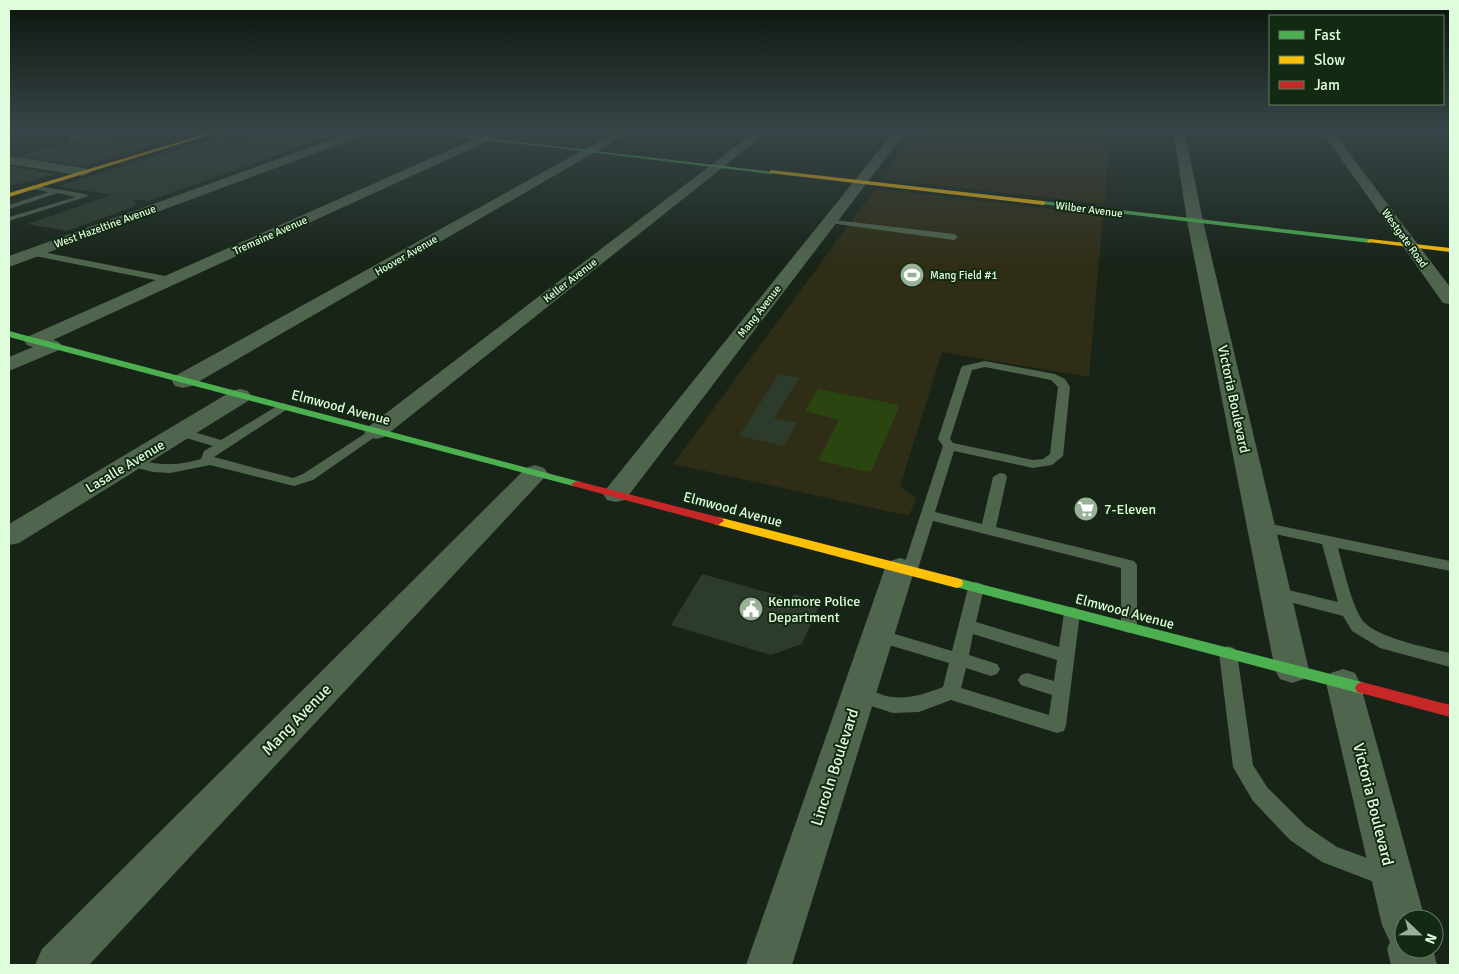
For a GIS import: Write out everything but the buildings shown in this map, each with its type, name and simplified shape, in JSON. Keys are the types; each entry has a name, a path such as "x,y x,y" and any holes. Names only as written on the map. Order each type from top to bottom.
{"street":[{"path":"9,195 76,174"},
{"name":"West Hazeltine Avenue","path":"9,262 247,174"},
{"name":"Tremaine Avenue","path":"9,365 43,343 170,280 403,174"},
{"name":"Hoover Avenue","path":"183,381 548,174"},
{"name":"Keller Avenue","path":"376,432 706,174"},
{"name":"Wilber Avenue","path":"792,174 1450,250"},
{"name":"Mang Avenue","path":"616,494 865,174"},
{"name":"Victoria Boulevard","path":"1186,174 1292,670"},
{"name":"Westgate Road","path":"1359,174 1450,299"},
{"name":"Elmwood Avenue","path":"9,334 376,432 1450,711"},
{"name":"Lasalle Avenue","path":"9,536 240,396"},
{"name":"Mang Avenue","path":"58,965 535,473"},
{"name":"Lincoln Boulevard","path":"769,965 878,635 905,569"},
{"name":"Victoria Boulevard","path":"1343,683 1400,909"}],"lane":[{"path":"9,219 85,196 35,187"},
{"path":"9,206 58,191"},
{"path":"830,220 954,236"},
{"path":"33,253 170,280"},
{"path":"985,364 1054,377 1061,381 1064,387 1056,456 1047,462 1033,464 950,446 944,438 967,368 985,364"},
{"path":"210,461 208,458 209,454 282,407"},
{"path":"180,432 223,445"},
{"path":"130,462 158,470 170,470 210,461 294,482 308,476 376,432"},
{"path":"905,569 927,515 950,446"},
{"path":"988,530 1000,477"},
{"path":"927,515 1129,565 1129,627"},
{"path":"1261,527 1450,566"},
{"path":"1328,541 1348,611 1358,626 1386,643 1450,660"},
{"path":"951,692 976,588"},
{"path":"1276,593 1348,611"},
{"path":"858,695 893,705 919,704 951,692 1057,725 1072,613"},
{"path":"967,626 1067,656"},
{"path":"878,635 991,669"},
{"path":"1228,653 1243,767 1260,794 1298,833 1330,855 1392,878"},
{"path":"1027,680 1062,691"}],"shaded area":[{"path":"885,174 1107,174 1105,204 882,179"},
{"path":"875,189 1103,215 1089,377 942,352 900,486 916,498 909,516 673,464"},
{"path":"818,389 900,405 872,470 868,472 819,459 839,420 805,411"}],"traffic: fast":[{"path":"1043,203 1370,241"},
{"path":"9,334 577,484"},
{"path":"957,583 1362,688"}],"traffic: slow":[{"path":"9,195 77,174"},
{"path":"793,174 1043,203"},
{"path":"1370,241 1450,250"},
{"path":"718,521 957,583"}],"traffic: jam":[{"path":"577,484 718,521"},
{"path":"1362,688 1450,711"}],"place":[{"name":"Mang Field #1","path":"912,275"},
{"name":"7-Eleven","path":"1086,509"},
{"name":"Kenmore Police Department","path":"751,609"}]}
